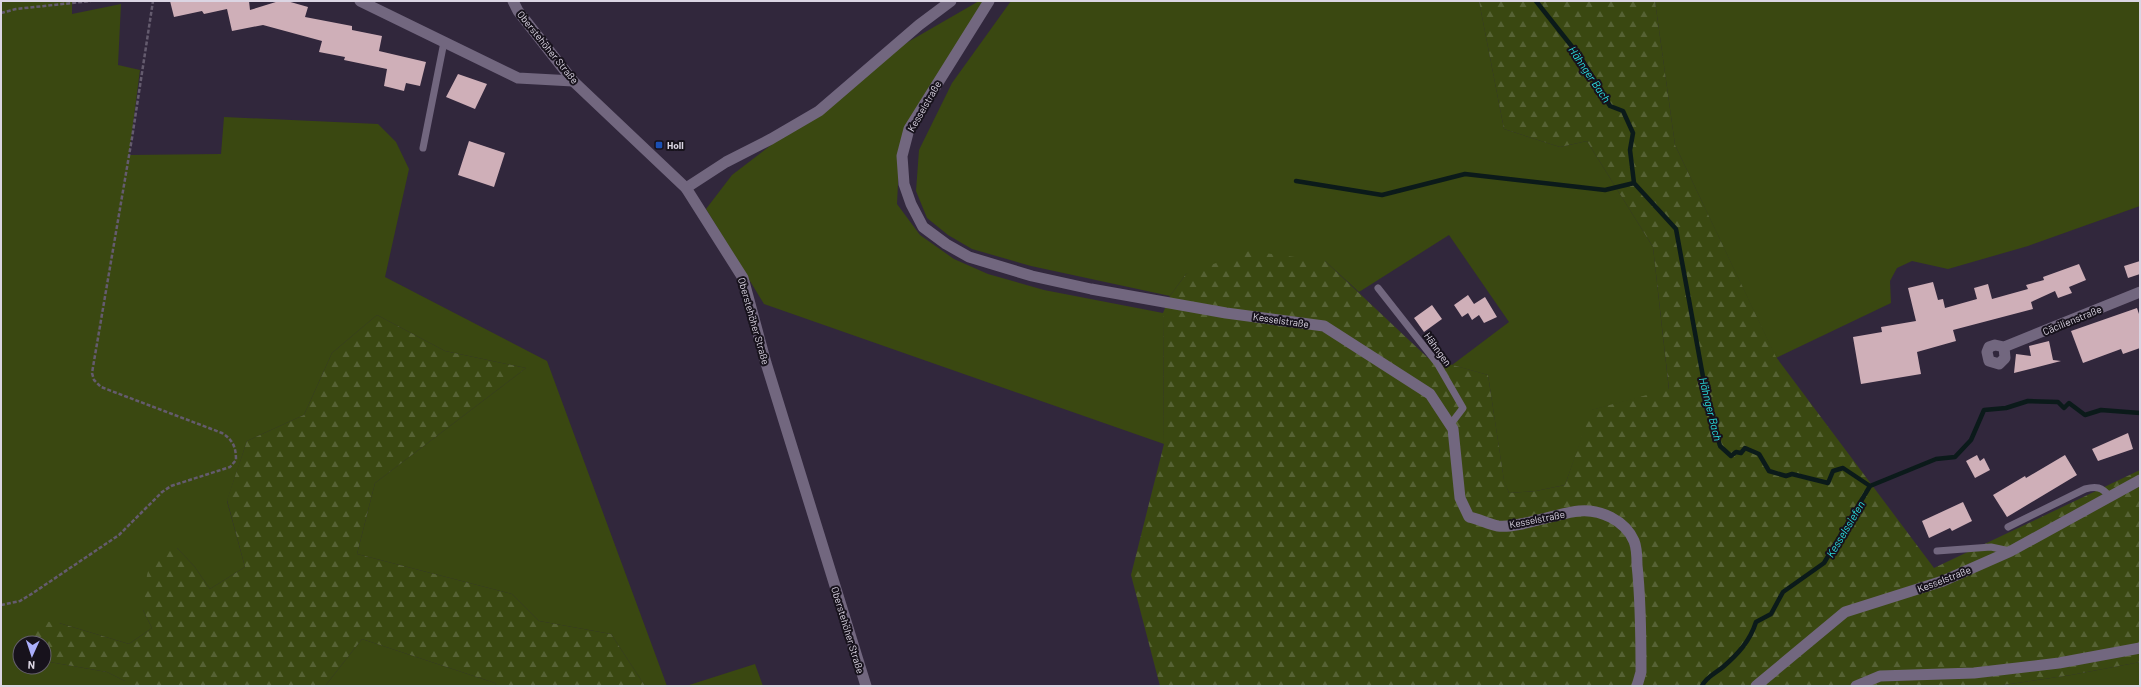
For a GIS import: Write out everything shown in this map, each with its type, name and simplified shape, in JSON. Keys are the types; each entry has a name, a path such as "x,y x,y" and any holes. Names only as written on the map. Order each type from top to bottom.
{"street":[{"path":"360,1 518,78 573,80"},
{"name":"Oberstehöher Straße","path":"513,1 518,11 573,80 686,188 743,278 766,363 866,686"},
{"path":"686,188 726,162 771,139 819,111 919,25 952,1"},
{"name":"Kesselstraße","path":"989,1 909,129 902,156 904,184 911,204 923,227 946,244 969,257 1032,276 1091,289 1226,313 1324,326 1430,394 1453,429 1457,453 1460,498 1469,517 1481,519 1498,526 1519,524 1579,511 1592,511 1604,513 1629,534 1635,542 1640,603 1641,672 1637,686"},
{"name":"Cäcilienstraße","path":"2004,347 2140,292"},
{"name":"Kesselstraße","path":"1756,686 1845,612 1943,582 2011,551 2140,480"},
{"path":"1856,686 1880,676 1974,673 2059,663 2140,648"}],"lane":[{"path":"423,148 444,42"},
{"name":"Hähngen","path":"1378,288 1437,362 1463,408 1450,425"},
{"path":"2008,527 2085,489 2098,487 2103,489 2110,496"},
{"path":"1937,550 1991,547 2011,551"}],"path":[{"path":"1,13 16,9 91,1"},
{"path":"1,605 20,601 120,535 162,492 171,486 230,467 236,460 234,444 230,438 222,432 101,387 94,380 92,373 132,138 153,1"}],"green space":[{"path":"1,1 72,1 72,14 121,4 118,65 140,70 129,155 221,154 224,117 378,124 396,142 409,169 385,277 547,361 667,686 645,686 611,634 539,621 512,594 357,554 375,483 526,368 445,351 377,315 332,353 304,415 247,441 227,501 245,567 210,589 194,566 177,548 143,610 152,628 129,644 59,623 27,635 12,635 12,675 52,675 52,662 107,672 125,681 125,686 1,686"},
{"path":"979,1 984,1 900,144 897,204 920,235 954,259 988,274 1044,290 1163,313 1164,444 764,304 706,209 732,175 901,46"},
{"path":"1011,1 1479,1 1504,129 1560,147 1587,141 1653,247 1669,390 1592,410 1565,485 1536,491 1509,493 1504,481 1488,375 1452,365 1509,322 1449,235 1359,292 1325,261 1186,274 1170,296 1031,266 972,249 948,235 927,218 916,191 919,150 952,83"},
{"path":"1479,1 1655,1 1675,145 1776,357 1934,568 2140,470 2140,662 2071,675 1996,686 1160,686 1131,575 1164,444 1163,313 1170,296 1186,274 1249,251 1325,261 1428,358 1488,375 1504,480 1509,493 1536,491 1565,485 1591,410 1669,389 1653,247 1587,141 1560,147 1504,129"},
{"path":"1655,1 2140,1 2140,206 2028,246 1948,269 1912,261 1897,268 1890,281 1891,303 1776,358 1675,145"},
{"path":"377,315 445,351 526,368 375,483 357,554 512,594 539,621 611,634 645,686 497,686 495,683 362,639 325,686 125,686 125,681 107,672 52,662 52,635 27,635 34,627 43,621 59,623 129,644 152,628 143,610 147,575 152,557 165,548 177,548 194,566 210,589 245,567 227,500 247,441 304,415 332,353"},
{"path":"362,639 495,683 497,686 325,686"},
{"path":"2140,662 2140,686 1996,686 2071,675"},
{"path":"755,664 763,686 686,686"}],"building":[{"path":"170,1 249,1 250,10 279,1 287,1 308,7 305,17 352,26 352,30 382,36 379,51 426,62 420,86 406,83 404,91 384,86 387,69 344,60 345,57 319,52 322,41 263,25 232,31 227,9 204,14 202,11 174,17"},
{"path":"458,74 487,84 475,109 446,97"},
{"path":"469,141 505,153 494,187 458,175"},
{"path":"2140,261 2140,274 2128,278 2124,266"},
{"path":"2079,264 2086,280 2069,287 2072,293 2058,298 2055,291 2031,302 2033,309 1953,330 1956,341 1917,352 1921,374 1861,384 1853,337 1882,332 1881,327 1916,321 1908,288 1933,282 1938,300 1943,299 1945,308 1977,299 1974,288 1988,284 1992,299 2028,289 2026,285 2044,280 2043,277"},
{"path":"1468,295 1474,304 1485,297 1497,317 1484,323 1479,315 1472,320 1468,313 1462,317 1454,305"},
{"path":"1432,305 1442,319 1424,332 1414,318"},
{"path":"2137,308 2140,317 2140,348 2123,354 2121,349 2083,363 2071,331"},
{"path":"2049,341 2053,360 2061,361 2014,373 2016,354 2031,356 2029,346"},
{"path":"2128,433 2133,449 2098,461 2092,449"},
{"path":"1977,455 1980,461 1984,458 1990,470 1975,478 1966,461"},
{"path":"2065,455 2077,475 2007,517 1993,495"},
{"path":"1963,502 1972,521 1952,531 1950,528 1929,538 1922,521"}],"waterway":[{"name":"Hähnger Bach","path":"1536,1 1581,58 1610,106 1623,111 1633,133 1630,150 1634,183 1676,229 1708,404 1720,446 1731,456 1736,452 1741,453 1745,448 1759,454 1769,471 1786,476 1792,474 1828,483 1833,471 1843,468 1870,486 1936,459 1955,457 1971,440 1984,410 2006,408 2028,401 2058,402 2064,408 2069,403 2085,415 2101,410 2140,413"},
{"path":"1296,181 1382,195 1465,174 1605,190 1634,183"},
{"name":"Kesselssiefen","path":"1702,686 1709,678 1734,657 1747,641 1756,622 1771,614 1783,592 1824,563 1870,486"}],"place":[{"name":"Holl","path":"659,145"}]}
